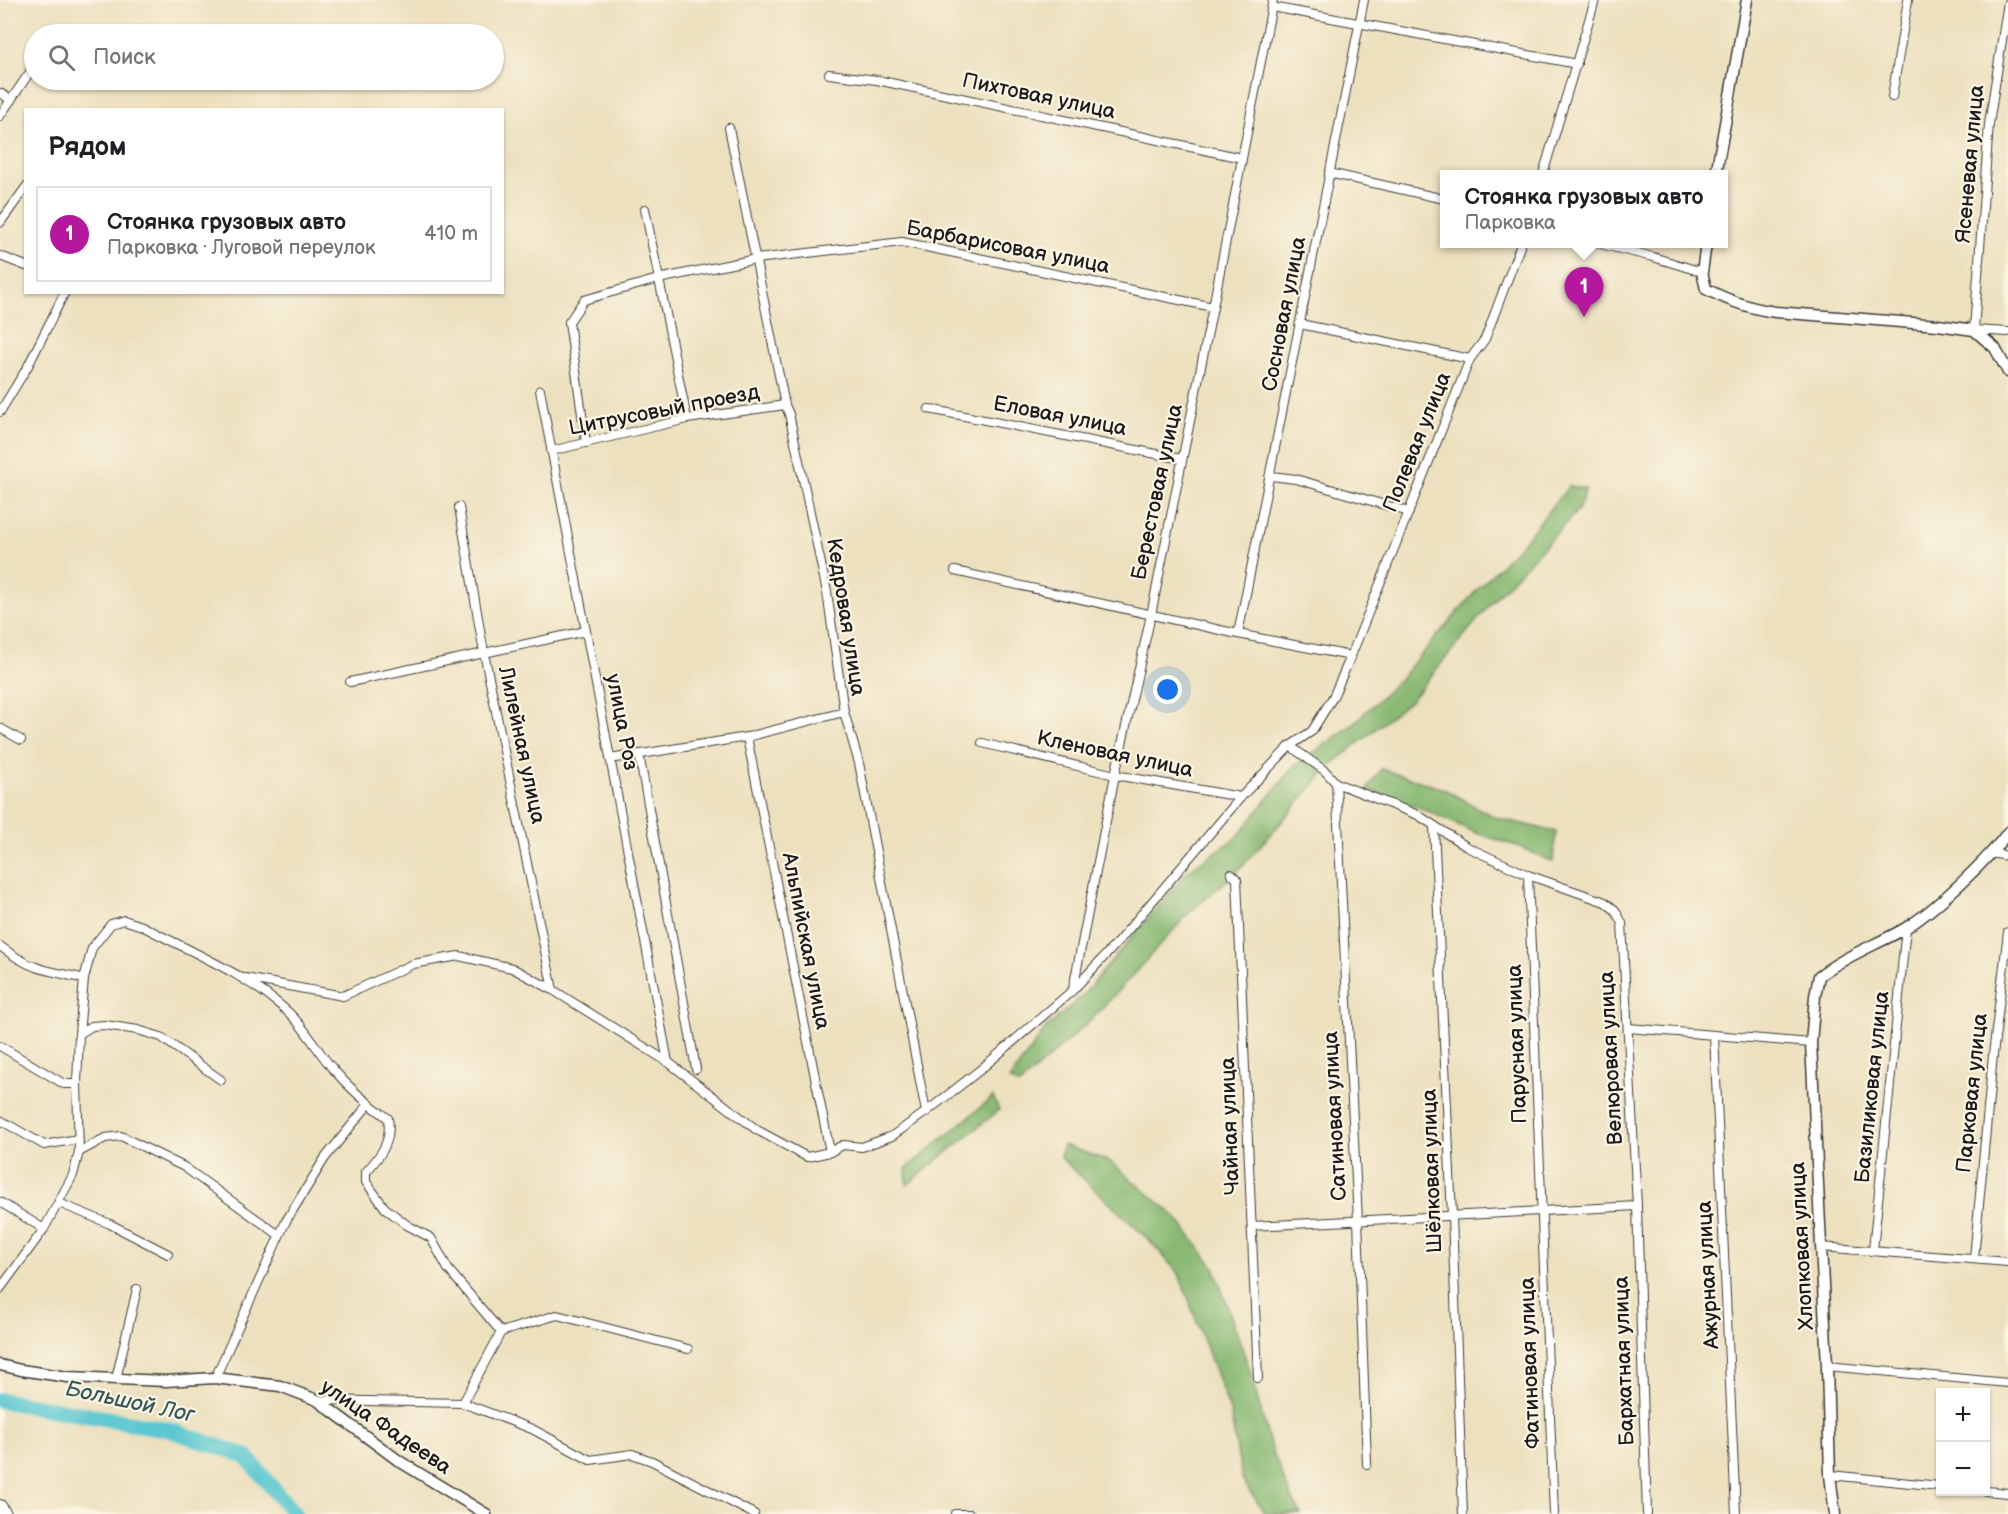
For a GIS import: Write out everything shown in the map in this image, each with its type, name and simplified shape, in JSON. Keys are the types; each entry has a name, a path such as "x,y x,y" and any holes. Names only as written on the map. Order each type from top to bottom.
{"main road":[{"path":"0,1506 5,1514"}],"street":[{"name":"Сосновая улица","path":"1238,634 1364,0"},
{"path":"1544,170 1595,0"},
{"path":"1717,170 1747,0"},
{"path":"1892,98 1908,0"},
{"name":"Ясеневая улица","path":"1974,330 1989,124 2008,2"},
{"path":"1272,4 1359,23 1577,64"},
{"name":"Берестовая улица","path":"1073,990 1115,775 1213,307 1272,4"},
{"name":"Пихтовая улица","path":"829,74 877,80 1242,158"},
{"path":"0,116 24,80"},
{"path":"0,93 10,100"},
{"name":"Кедровая улица","path":"729,128 785,405 789,414 827,592 844,712 859,763 926,1112"},
{"path":"1329,173 1440,198"},
{"path":"0,223 24,190"},
{"path":"645,209 687,419"},
{"name":"Барбарисовая улица","path":"586,443 569,322 584,300 658,279 756,259 902,242 1213,307"},
{"name":"Полевая улица","path":"245,978 343,996 413,964 459,956 512,968 553,990 668,1062 757,1130 807,1156 830,1152 843,1145 862,1147 892,1136 980,1070 1073,990 1116,944 1241,797 1290,746 1312,731 1333,697 1351,656 1470,359 1485,339 1519,248"},
{"path":"1619,248 1702,272"},
{"path":"1705,248 1702,272 1706,289 1733,302 1756,309 2008,332"},
{"path":"0,256 24,265"},
{"path":"0,412 28,366 64,294"},
{"path":"1300,324 1470,359"},
{"path":"1974,330 1995,348 2008,372"},
{"name":"улица Роз","path":"540,390 668,1062"},
{"name":"Цитрусовый проезд","path":"551,451 687,419 785,405"},
{"name":"Еловая улица","path":"930,409 1182,459"},
{"path":"1271,476 1296,479 1409,512"},
{"name":"Лилейная улица","path":"459,507 484,653 553,990"},
{"path":"955,571 1238,634 1351,656"},
{"path":"350,682 586,631"},
{"path":"610,759 747,736 844,712"},
{"path":"0,728 21,740"},
{"name":"Альпийская улица","path":"747,736 830,1152"},
{"name":"Кленовая улица","path":"982,743 1115,775 1241,797"},
{"path":"1290,746 1325,771 1336,783 1418,815 1467,847 1528,874"},
{"name":"улица Роз","path":"639,754 696,1069"},
{"name":"Сатиновая улица","path":"1336,783 1358,1220 1367,1464"},
{"name":"Шёлковая улица","path":"1434,826 1463,1514"},
{"path":"1906,928 1990,853 2008,832"},
{"path":"1990,853 2008,856"},
{"name":"Чайная улица","path":"1232,874 1237,879 1258,1378"},
{"name":"Велюровая улица","path":"1528,874 1605,902 1615,910 1622,923 1637,1206"},
{"name":"Парусная улица","path":"1528,874 1542,1211"},
{"path":"0,1290 44,1229 73,1175 79,1152 77,1084 84,979 92,948 111,924 124,920 142,926 245,978 289,1012 333,1070 368,1105 388,1118 390,1131 381,1155 366,1172 366,1182 385,1208 407,1225 431,1238 448,1269 501,1332"},
{"name":"Хлопковая улица","path":"1834,1514 1830,1474 1811,1043 1815,996 1819,976 1844,960 1906,928"},
{"name":"Базиликовая улица","path":"1873,1250 1906,928"},
{"name":"Парковая улица","path":"1974,1258 2008,932"},
{"path":"0,946 40,969 84,979"},
{"path":"79,1034 92,1026 105,1025 138,1030 161,1037 221,1080"},
{"path":"1628,1028 1811,1043"},
{"name":"Ажурная улица","path":"1714,1035 1736,1514"},
{"path":"0,1046 64,1084 77,1084"},
{"path":"215,1378 279,1235 304,1190 325,1158 368,1105"},
{"path":"0,1120 44,1145 78,1139"},
{"path":"79,1152 105,1138 121,1136 184,1167 279,1235"},
{"path":"0,1202 44,1229"},
{"path":"59,1203 110,1224 168,1254"},
{"path":"1252,1226 1637,1206"},
{"name":"Бархатная улица","path":"1637,1206 1647,1514"},
{"name":"Фатиновая улица","path":"1542,1211 1554,1514"},
{"path":"1821,1247 2008,1262"},
{"path":"116,1379 137,1289"},
{"path":"464,1403 501,1332 557,1316 688,1349"},
{"name":"улица Фадеева","path":"0,1365 68,1377 166,1380 215,1378 280,1386 317,1400 399,1461 486,1514"},
{"path":"1827,1366 2008,1383"},
{"path":"317,1400 464,1403 532,1430 590,1460 632,1454 652,1461 754,1514"},
{"path":"1830,1474 1936,1485"},
{"path":"1990,1491 2008,1493"},
{"path":"955,1514 970,1514"}],"green space":[{"path":"1569,486 1586,489 1578,510 1497,596 1411,700 1329,767 1237,872 1190,912 1097,1014 1019,1085 1009,1080 1046,1028 1083,995 1189,870 1237,837 1294,766 1352,725 1399,680 1476,591 1525,540"},
{"path":"1381,769 1444,789 1494,817 1556,832 1553,862 1520,847 1476,833 1421,808 1367,789"},
{"path":"993,1097 999,1110 907,1185 906,1169"},
{"path":"1063,1145 1109,1161 1175,1216 1214,1267 1249,1368 1270,1444 1289,1492 1301,1514 1265,1514 1242,1479 1230,1411 1179,1274 1151,1242 1060,1157"}],"waterway":[{"name":"Большой Лог","path":"0,1400 167,1429 246,1456 294,1514"}],"place":[{"name":"Стоянка грузовых авто","path":"1584,317"}]}
